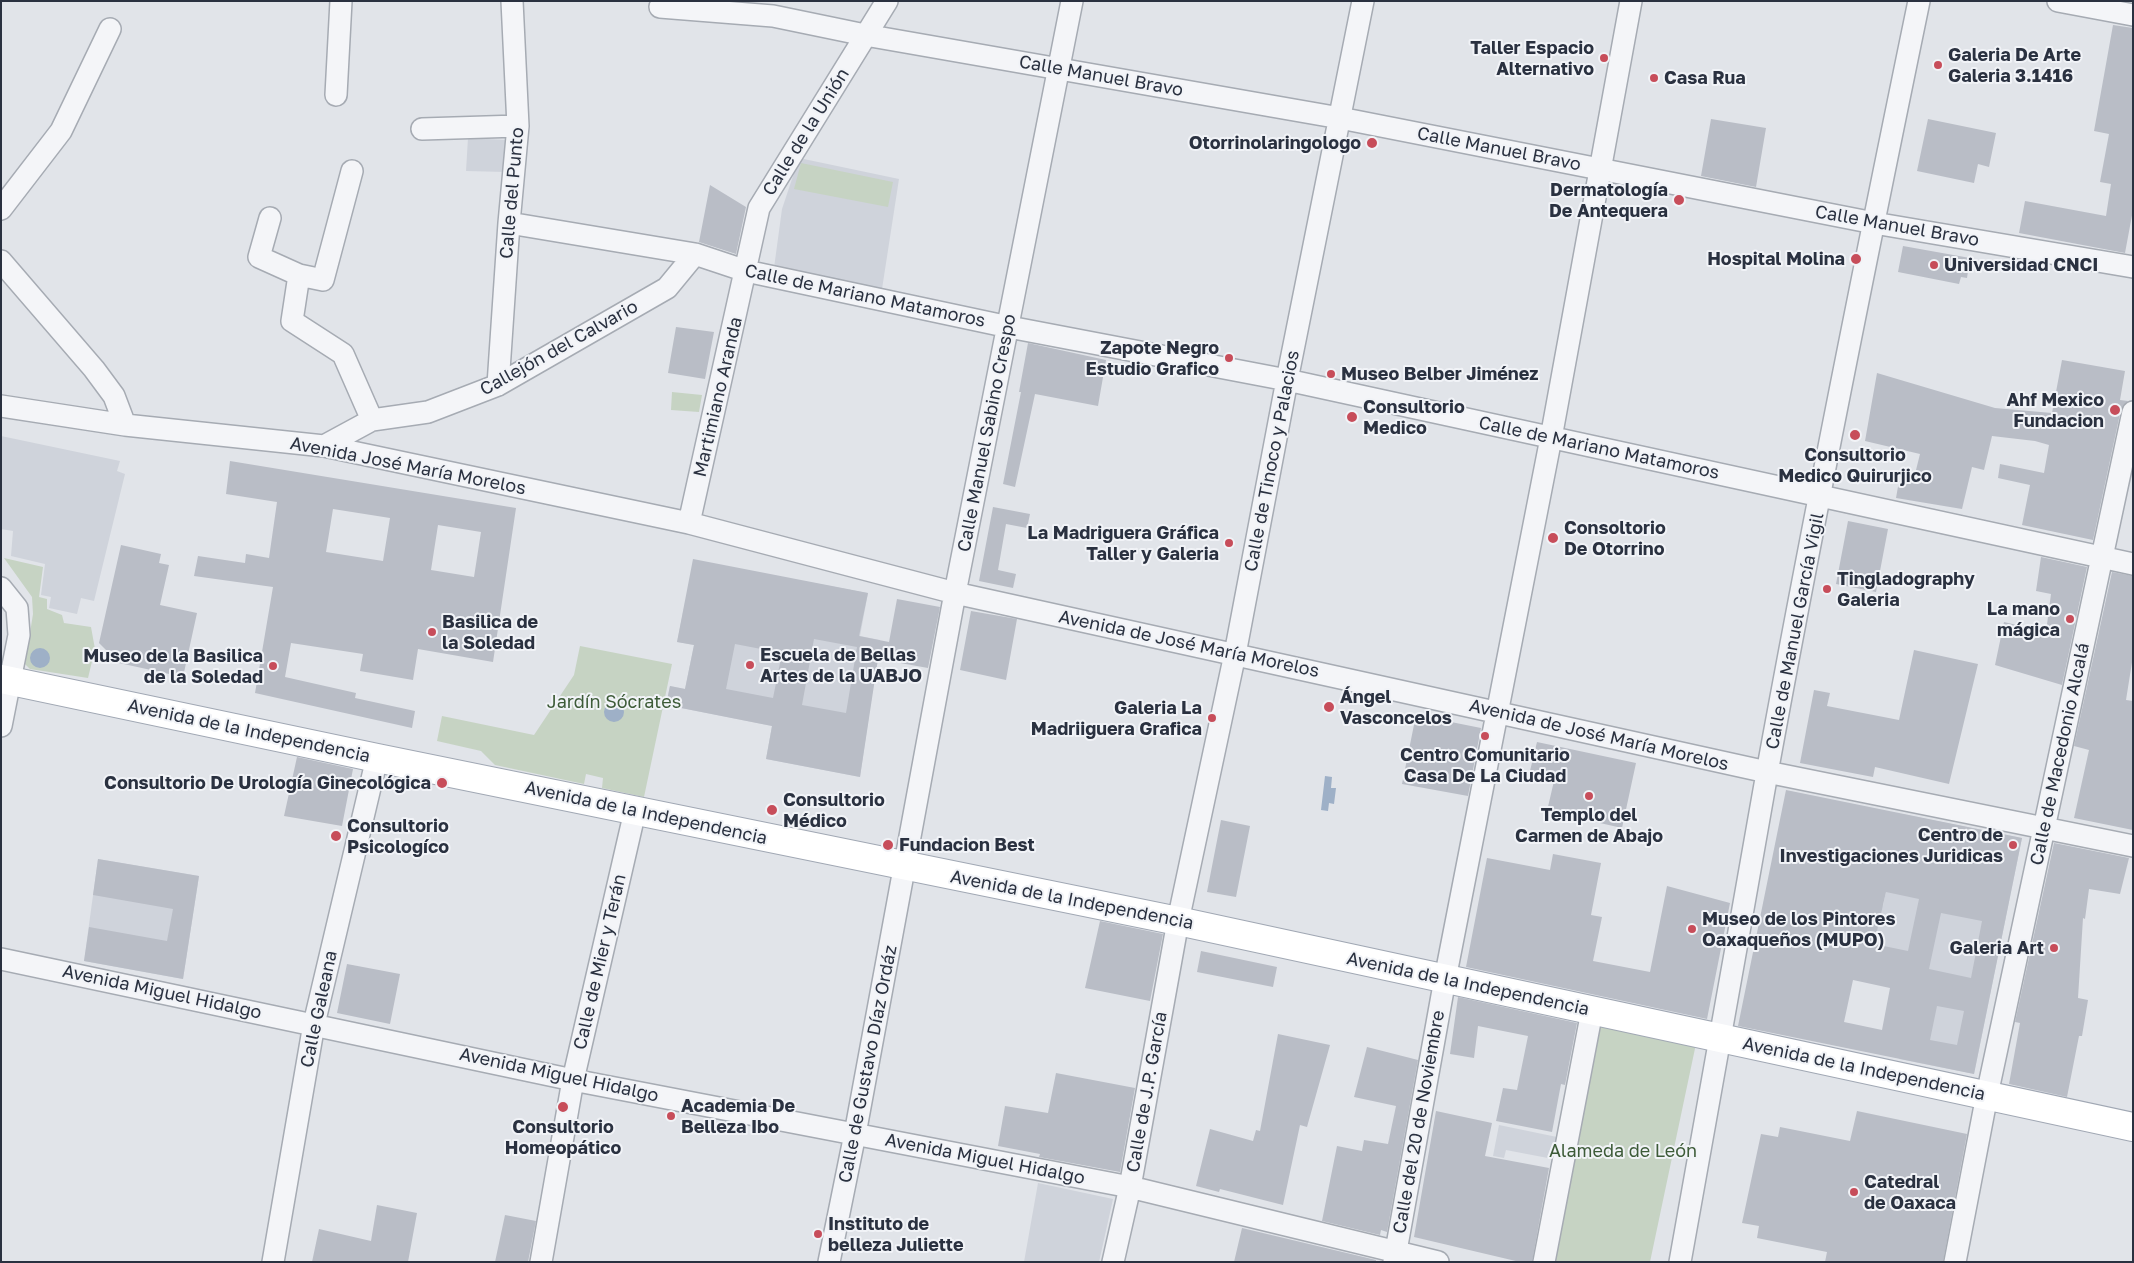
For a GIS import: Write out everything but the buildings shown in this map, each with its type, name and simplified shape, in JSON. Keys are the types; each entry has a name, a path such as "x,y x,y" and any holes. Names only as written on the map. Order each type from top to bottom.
{"main road":[{"name":"Avenida de la Independencia","path":"6,679 377,758 1178,921 1592,1012 1722,1038 2133,1127"}],"street":[{"path":"336,95 341,1"},
{"name":"Calle del Punto","path":"498,385 509,223 518,126 512,1"},
{"name":"Calle de la Unión","path":"746,271 759,208 887,1"},
{"name":"Calle Manuel Sabino Crespo","path":"906,866 955,593 1072,1"},
{"name":"Calle de Tinoco y Palacios","path":"1178,921 1234,654 1363,1"},
{"name":"Calle del 20 de Noviembre","path":"1395,1257 1444,980 1551,438 1631,1"},
{"name":"Calle de Manuel García Vigil","path":"1680,1262 1722,1038 1767,772 1820,495 1919,1"},
{"path":"2058,1 2123,10"},
{"name":"Calle Manuel Bravo","path":"660,7 773,16 865,35 1340,118 1874,223 2133,267"},
{"path":"1,209 61,130 110,29"},
{"path":"422,129 518,126"},
{"path":"270,218 259,256 299,274 323,280 352,171"},
{"name":"Calle de Mariano Matamoros","path":"509,223 695,254 746,271 1009,327 1287,380 2133,564"},
{"name":"Callejón del Calvario","path":"324,446 372,420 428,412 498,385 667,288 695,254"},
{"path":"1,261 94,369 114,396 125,425"},
{"name":"Martimiano Aranda","path":"689,523 746,271"},
{"path":"299,274 292,321 343,354 372,420"},
{"name":"Avenida José María Morelos","path":"1,406 125,425 324,446 689,523"},
{"name":"Calle de Macedonio Alcalá","path":"1955,1262 1987,1095 2133,412"},
{"name":"Avenida de José María Morelos","path":"689,523 955,593 1767,772 2133,846"},
{"path":"1,588 17,608 18,635 6,679 1,726"},
{"name":"Calle Galeana","path":"273,1262 314,1024 377,758"},
{"name":"Calle de Mier y Terán","path":"541,1262 573,1080 635,811"},
{"name":"Calle de Gustavo Díaz Ordáz","path":"829,1262 906,866"},
{"name":"Calle de J.P. García","path":"1113,1262 1130,1187 1178,921"},
{"name":"Avenida Miguel Hidalgo","path":"1,959 573,1080 1130,1187 1395,1257 1438,1262"},
{"path":"1544,1262 1592,1012"}],"shaded area":[{"path":"468,138 507,140 506,172 466,171"},
{"path":"799,158 899,179 882,289 774,268 782,209"},
{"path":"1,436 120,461 117,471 125,474 94,601 81,598 77,614 49,608 51,597 41,595 45,564 11,556 13,531 1,529"},
{"path":"803,581 868,593 860,636 880,640 860,777 766,759 772,726 666,705 670,686 685,689 694,645 677,642 685,603"},
{"path":"1902,814 2022,838 1974,1074 1899,1059 1916,975 1866,943 1883,906"},
{"path":"98,859 199,876 183,979 84,961"},
{"path":"1499,1125 1557,1137 1553,1159 1506,1150 1504,1158 1493,1156"},
{"path":"1038,1183 1113,1199 1099,1262 1024,1262"}],"green space":[{"path":"801,163 893,182 888,207 794,189"},
{"path":"672,392 702,395 699,412 671,410"},
{"path":"4,558 43,567 39,597 47,599 47,609 62,615 64,623 91,627 95,649 88,678 30,669 25,664 33,614 32,597"},
{"name":"Jardín Sócrates","path":"580,646 672,664 644,797 602,788 603,778 586,774 584,784 495,765 481,751 437,741 442,716 534,735 574,675"},
{"name":"Alameda de León","path":"1601,1019 1697,1039 1650,1262 1549,1262"}],"water":[{"path":"40,648 47,651 50,658 47,665 40,668 33,665 30,658 33,651"},
{"path":"614,702 621,705 624,712 621,719 614,722 607,719 604,712 607,705"},
{"path":"1325,776 1332,777 1331,788 1336,788 1334,804 1329,803 1328,811 1321,810"}],"place":[{"name":"Taller Espacio Alternativo","path":"1604,58"},
{"name":"Galeria De Arte Galeria 3.1416","path":"1938,65"},
{"name":"Casa Rua","path":"1654,78"},
{"name":"Otorrinolaringologo","path":"1372,143"},
{"name":"Dermatología De Antequera","path":"1679,200"},
{"name":"Hospital Molina","path":"1856,259"},
{"name":"Universidad CNCI","path":"1934,265"},
{"name":"Zapote Negro Estudio Grafico","path":"1229,358"},
{"name":"Museo Belber Jiménez","path":"1331,374"},
{"name":"Ahf Mexico Fundacion","path":"2115,410"},
{"name":"Consultorio Medico","path":"1352,417"},
{"name":"Consultorio Medico Quirurjico","path":"1855,435"},
{"name":"Consoltorio De Otorrino","path":"1553,538"},
{"name":"La Madriguera Gráfica Taller y Galeria","path":"1229,543"},
{"name":"Tingladography Galeria","path":"1827,589"},
{"name":"La mano mágica","path":"2070,619"},
{"name":"Basilica de la Soledad","path":"432,632"},
{"name":"Escuela de Bellas Artes de la UABJO","path":"750,665"},
{"name":"Museo de la Basilica de la Soledad","path":"273,666"},
{"name":"Ángel Vasconcelos","path":"1329,707"},
{"name":"Galeria La Madriiguera Grafica","path":"1212,718"},
{"name":"Centro Comunitario Casa De La Ciudad","path":"1485,736"},
{"name":"Consultorio De Urología Ginecológica","path":"442,783"},
{"name":"Templo del Carmen de Abajo","path":"1589,796"},
{"name":"Consultorio Médico","path":"772,810"},
{"name":"Consultorio Psicologíco","path":"336,836"},
{"name":"Fundacion Best","path":"888,845"},
{"name":"Centro de Investigaciones Juridicas","path":"2013,845"},
{"name":"Museo de los Pintores Oaxaqueños (MUPO)","path":"1692,929"},
{"name":"Galeria Art","path":"2054,948"},
{"name":"Consultorio Homeopático","path":"563,1107"},
{"name":"Academia De Belleza Ibo","path":"671,1116"},
{"name":"Catedral de Oaxaca","path":"1854,1192"},
{"name":"Instituto de belleza Juliette","path":"818,1234"}]}
